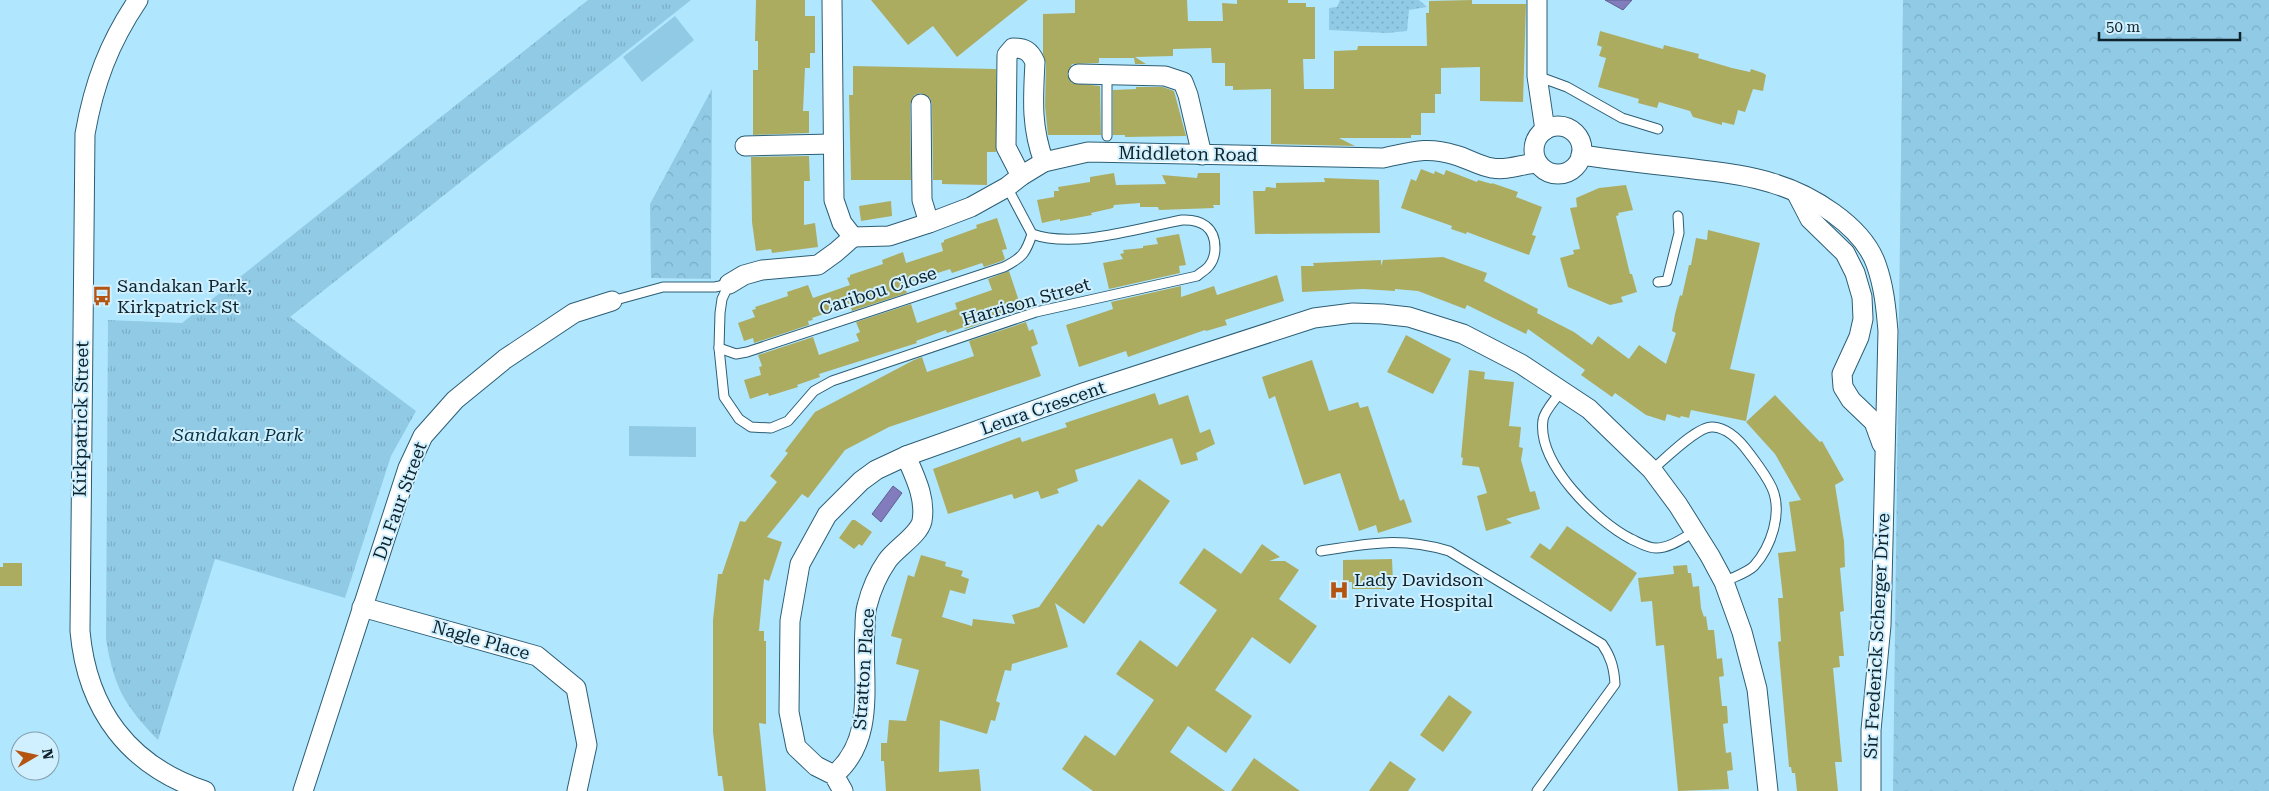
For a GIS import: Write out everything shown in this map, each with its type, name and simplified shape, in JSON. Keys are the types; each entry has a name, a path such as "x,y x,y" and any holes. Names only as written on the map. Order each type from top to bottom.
{"street":[{"name":"Kirkpatrick Street","path":"138,0 111,45 101,69 91,99 85,134 80,631 82,653 91,688 114,729 144,760 166,775 205,791"},
{"path":"729,284 744,275 762,270 818,265 853,237 842,223 834,200 832,0"},
{"path":"1537,0 1537,76 1544,130"},
{"path":"1014,182 1006,147 1007,55 1013,48 1023,48 1032,53 1035,62 1034,124 1036,141 1044,162"},
{"path":"1078,74 1165,76 1183,82 1188,95 1202,155"},
{"path":"921,104 922,200 929,223"},
{"path":"1554,126 1563,126 1572,130 1578,137 1582,146 1581,155 1578,164 1571,170 1562,174 1552,174 1544,170 1537,163 1534,145 1538,136 1544,130 1554,126"},
{"path":"745,146 833,144"},
{"name":"Middleton Road","path":"853,237 889,236 929,223 971,207 1044,162 1088,152 1384,158 1425,149 1455,155 1492,168 1514,168 1524,164 1537,163"},
{"name":"Sir Frederick Scherger Drive","path":"1581,155 1740,175 1774,183 1820,204 1858,233 1876,262 1884,292 1888,331 1881,625 1871,730 1871,791"},
{"name":"Sir Frederick Scherger Drive","path":"1797,194 1810,219 1845,253 1855,273 1862,297 1863,319 1859,337 1842,374 1843,387 1851,400 1874,422 1884,452"},
{"name":"Du Faur Street","path":"303,791 408,468 424,436 455,400 505,359 574,312 612,300"},
{"name":"Leura Crescent","path":"838,783 796,747 789,712 790,621 800,564 827,515 861,481 876,470 906,456 1086,392 1314,318 1353,313 1409,317 1463,334 1498,351 1590,409 1652,470 1678,505 1724,582 1742,632 1758,689 1768,791"},
{"name":"Stratton Place","path":"838,783 860,737 865,711 865,617 871,592 888,560 922,524 924,505 918,484 906,456"},
{"name":"Nagle Place","path":"362,607 537,656 576,688 587,746 576,791"}],"lane":[{"path":"1107,76 1107,136"},
{"path":"1537,76 1568,87 1622,118 1658,129"},
{"path":"1014,182 1032,234"},
{"path":"1658,282 1667,281 1679,233 1678,216"},
{"name":"Harrison Street","path":"729,284 722,299 720,313 719,348 724,397 738,419 751,427 771,428 788,421 814,391 832,380 1036,312 1196,276 1209,266 1215,255 1215,242 1212,230 1194,219 1072,241 1032,234"},
{"name":"Caribou Close","path":"719,348 736,354 747,352 1004,267 1018,260 1028,249 1032,234"},
{"path":"612,300 663,287 715,287 729,284"},
{"path":"1561,391 1542,418 1544,440 1554,462 1570,488 1592,512 1625,536 1656,548 1674,544 1694,532"},
{"path":"1652,470 1702,429 1713,427 1728,432 1740,442 1764,473 1773,490 1776,522 1769,544 1753,567 1724,582"},
{"path":"1321,551 1395,541 1425,544 1449,551 1602,644 1609,654 1614,670 1615,684 1537,791"}],"green space":[{"name":"Sandakan Park","path":"588,0 691,0 290,317 416,411 391,456 345,598 215,559 158,740 146,728 122,694 113,670 106,639 108,320 182,323"},
{"path":"1340,0 1419,0 1427,7 1409,10 1407,31 1387,33 1329,30 1329,8 1337,7"},
{"path":"1903,0 2269,0 2269,791 1893,791"},
{"path":"675,16 694,40 642,82 623,57"},
{"path":"712,89 711,279 651,278 650,204"},
{"path":"629,426 696,427 696,457 629,456"}],"shaded area":[{"path":"1605,0 1632,0 1623,10"},
{"path":"893,486 902,493 881,522 872,514"}],"building":[{"path":"756,0 805,0 805,16 815,16 815,53 810,53 810,68 805,68 803,111 809,111 809,133 753,135 753,70 758,70 758,41 755,41"},
{"path":"871,0 1028,0 957,57 933,26 908,45"},
{"path":"1075,0 1187,0 1188,21 1223,21 1222,3 1237,4 1237,0 1288,0 1288,3 1306,3 1306,7 1315,7 1315,59 1303,59 1304,89 1334,89 1334,51 1357,50 1358,46 1427,46 1426,13 1429,13 1429,1 1472,0 1472,4 1526,4 1523,102 1480,101 1480,67 1441,68 1441,94 1435,94 1435,113 1421,113 1421,135 1411,135 1411,138 1339,138 1355,146 1271,144 1271,89 1233,90 1233,86 1225,86 1225,63 1212,63 1211,48 1173,49 1173,56 1135,57 1146,64 1135,64 1134,58 1099,58 1099,63 1072,64 1067,74 1072,83 1100,86 1101,135 1048,135 1045,106 1046,63 1043,54 1043,14 1075,13"},
{"path":"1600,31 1663,49 1664,45 1699,54 1698,58 1732,68 1750,72 1751,69 1763,73 1766,75 1763,91 1753,89 1745,112 1738,110 1734,125 1722,122 1722,125 1693,117 1690,111 1659,102 1657,108 1638,103 1639,99 1598,87 1606,58 1599,56 1602,47 1597,45"},
{"path":"853,66 996,69 996,152 987,152 987,185 942,184 942,180 933,180 932,104 930,98 921,93 915,95 910,104 911,180 851,180 849,95 853,95"},
{"path":"1136,87 1163,87 1174,91 1186,136 1125,137 1125,135 1113,135 1113,90 1136,89"},
{"path":"809,156 810,181 804,181 804,225 815,223 818,247 772,253 771,249 756,251 752,222 751,157"},
{"path":"1421,169 1434,174 1435,171 1444,175 1446,170 1477,182 1478,180 1492,183 1518,192 1516,197 1542,207 1532,235 1536,236 1529,255 1467,232 1466,234 1451,229 1452,226 1401,208 1411,179 1416,181"},
{"path":"1114,173 1116,185 1166,184 1162,175 1197,178 1198,173 1220,173 1220,205 1213,205 1214,208 1159,210 1158,207 1140,207 1140,203 1114,205 1113,208 1091,213 1092,215 1042,223 1037,200 1054,197 1054,191 1059,191 1058,187 1090,182 1090,177"},
{"path":"1324,178 1379,180 1380,233 1255,234 1253,191 1265,191 1266,187 1276,188 1276,183 1325,182"},
{"path":"1626,185 1633,210 1618,213 1619,215 1616,216 1630,274 1632,274 1637,292 1621,297 1623,302 1610,305 1568,287 1560,258 1574,254 1573,250 1580,249 1570,208 1577,207 1576,198 1599,188"},
{"path":"891,201 892,216 861,221 859,206"},
{"path":"997,218 1007,249 1002,250 1005,259 1002,261 984,267 982,263 952,273 950,269 913,281 905,288 907,293 852,311 850,305 812,318 813,320 808,321 809,325 754,343 753,338 744,341 738,323 755,317 752,310 756,309 755,307 788,296 787,292 808,285 813,298 850,285 847,278 850,275 883,264 882,260 903,252 906,263 943,251 941,243 944,240 977,228 976,225"},
{"path":"1708,230 1760,243 1730,369 1755,374 1746,421 1691,410 1689,418 1681,416 1680,418 1667,414 1665,421 1646,415 1615,393 1612,397 1581,375 1585,370 1528,329 1526,334 1467,305 1465,309 1418,291 1395,289 1395,291 1363,289 1302,292 1301,266 1314,266 1313,263 1381,260 1381,266 1383,260 1443,257 1487,273 1484,281 1538,309 1537,313 1574,332 1592,345 1598,336 1629,359 1639,345 1666,364 1676,333 1672,331 1675,314 1680,295 1682,296 1689,265 1691,265 1696,238 1707,240"},
{"path":"1179,234 1186,265 1179,266 1180,273 1109,289 1103,263 1123,259 1120,254 1124,253 1123,250 1158,244 1156,238"},
{"path":"1009,271 1022,310 965,329 964,327 947,333 946,330 916,341 917,343 819,374 820,377 797,385 798,387 769,396 768,393 750,399 744,380 761,375 759,367 762,366 758,355 813,337 819,355 859,341 856,334 860,332 856,322 911,304 917,323 957,309 955,303 992,290 988,279"},
{"path":"1277,275 1284,301 1225,320 1227,325 1205,330 1128,357 1126,351 1079,367 1066,325 1113,309 1111,302 1181,286 1181,297 1214,286 1217,295"},
{"path":"1026,322 1029,331 1033,329 1038,344 1031,347 1041,376 889,427 845,450 808,498 802,494 767,537 782,542 769,581 764,579 759,631 764,631 764,641 766,641 766,724 759,723 766,791 724,791 722,776 718,776 713,732 713,620 718,574 722,574 740,521 745,522 777,482 770,476 788,453 785,451 815,412 922,357 927,372 974,356 969,341"},
{"path":"1406,335 1451,359 1433,394 1387,372"},
{"path":"1312,360 1329,411 1358,402 1360,408 1368,406 1400,501 1404,499 1412,522 1378,533 1376,525 1359,531 1340,473 1304,485 1275,396 1269,399 1262,377"},
{"path":"1469,370 1485,372 1484,379 1514,382 1509,426 1521,427 1519,447 1523,448 1521,460 1530,492 1535,491 1540,509 1506,519 1512,523 1486,531 1477,496 1487,493 1479,467 1462,465 1463,458 1461,457"},
{"path":"1155,393 1159,405 1188,395 1200,433 1210,429 1215,444 1196,453 1198,460 1181,465 1172,438 1075,470 1078,481 1057,489 1059,493 1041,499 1038,491 1014,499 1012,494 948,514 933,469 1020,437 1022,442 1067,427 1065,423"},
{"path":"1775,395 1820,442 1822,441 1844,480 1835,485 1844,541 1845,567 1840,568 1844,611 1840,612 1844,656 1839,656 1840,667 1833,668 1842,762 1835,762 1838,791 1797,791 1795,773 1792,773 1791,767 1789,767 1778,642 1781,641 1778,598 1783,598 1778,553 1796,551 1789,502 1801,500 1775,454 1746,422"},
{"path":"1139,479 1170,501 1084,624 1055,603 1068,647 1012,664 1011,671 1005,670 996,701 1000,703 995,721 991,720 987,734 940,720 939,772 979,769 981,791 886,791 884,761 881,761 881,743 887,743 889,720 906,721 919,670 896,664 902,639 891,636 908,575 914,577 921,555 946,562 945,566 963,571 961,576 969,579 965,594 950,590 942,617 972,626 973,619 1015,624 1012,615 1039,607 1098,524 1102,527"},
{"path":"852,520 855,520 872,532 862,546 859,544 854,549 839,538"},
{"path":"1567,526 1637,573 1611,612 1530,557 1540,543 1550,550"},
{"name":"Lady Davidson Private Hospital","path":"1262,544 1280,557 1269,561 1285,561 1299,570 1279,599 1317,626 1290,664 1252,637 1215,690 1252,716 1226,753 1188,726 1170,752 1225,791 1093,791 1062,769 1085,735 1115,756 1154,700 1116,674 1140,640 1177,667 1217,610 1179,583 1204,548 1241,574"},
{"path":"1392,559 1393,582 1389,582 1389,589 1352,589 1352,582 1343,582 1343,560"},
{"path":"3,563 22,563 22,586 0,586 0,567 3,567"},
{"path":"1687,565 1688,573 1691,573 1693,587 1699,586 1701,608 1704,617 1706,616 1708,630 1714,630 1717,659 1722,658 1724,676 1719,677 1722,706 1727,706 1728,723 1723,724 1726,753 1731,752 1733,770 1727,771 1729,789 1678,791 1664,645 1656,646 1652,601 1641,602 1638,578 1674,574 1673,566"},
{"path":"1449,695 1472,712 1443,752 1420,735"},
{"path":"1254,758 1300,791 1231,791"},
{"path":"1390,761 1416,779 1408,791 1369,791"}],"place":[{"name":"Sandakan Park, Kirkpatrick St","path":"102,296"},
{"name":"Lady Davidson Private Hospital","path":"1339,590"}]}
